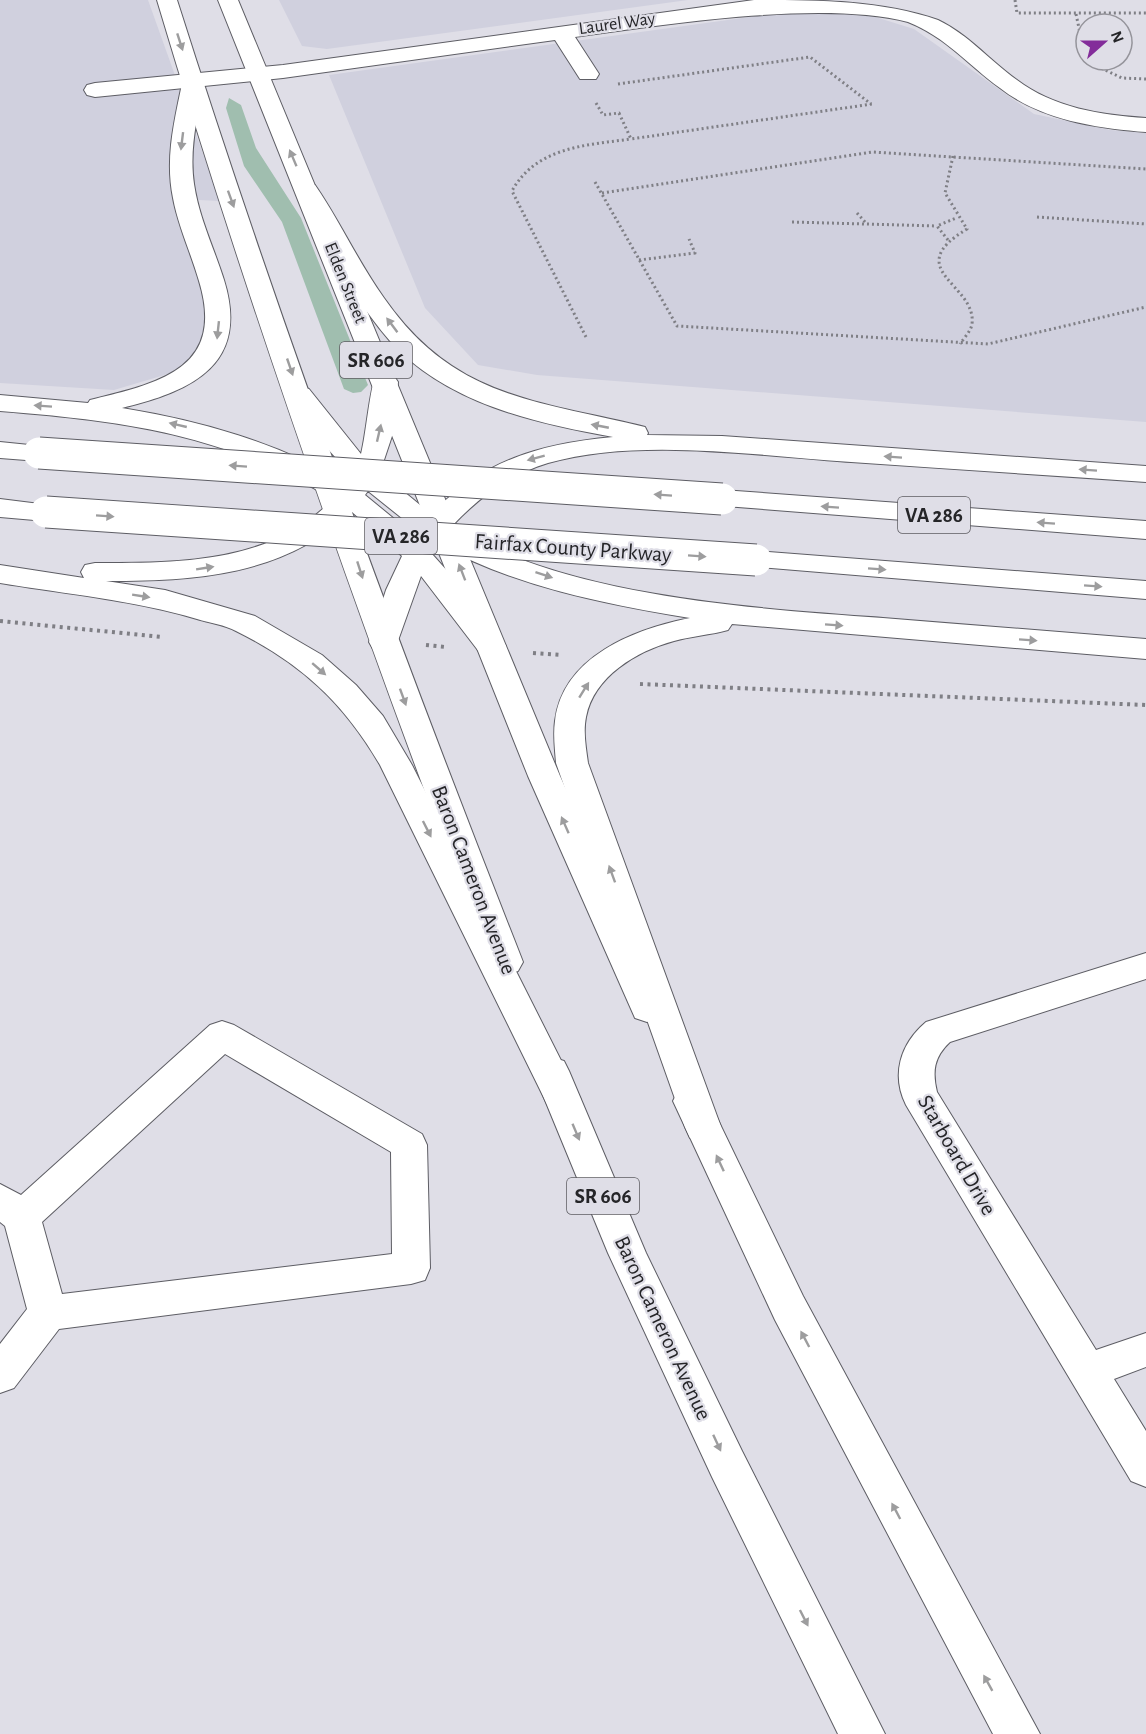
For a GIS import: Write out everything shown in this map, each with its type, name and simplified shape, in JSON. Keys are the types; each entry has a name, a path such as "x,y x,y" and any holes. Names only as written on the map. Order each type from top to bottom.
{"main road":[{"path":"167,0 212,146 300,395 327,435 347,491 391,529 459,601 495,656"},
{"name":"Elden Street","path":"228,0 495,656"},
{"name":"Laurel Way","path":"95,90 193,84 769,4 852,3 883,9 937,26 971,51 1015,89 1046,105 1094,119 1146,124"},
{"path":"561,32 588,74"},
{"path":"86,409 136,397 188,374 203,362 216,344 219,310 182,183 180,144 193,84"},
{"path":"306,190 367,292 400,336 428,362 470,386 514,404 594,426 699,444"},
{"path":"0,573 180,572 226,564 282,549 322,526 347,491 384,414 385,382"},
{"path":"0,403 86,409 136,416 224,438 268,452 347,491 441,528 472,550 578,586 667,606 776,620 1146,649"},
{"path":"384,642 394,600 416,555 441,528 454,504 503,471 526,461 586,448 699,444 1146,474"},
{"name":"VA 286","path":"0,450 1146,530"},
{"name":"SR 606","path":"347,491 384,642"},
{"name":"Fairfax County Parkway","path":"0,508 756,560 1146,590"},
{"path":"0,573 165,600 244,623 279,641 311,662 345,692 372,724 396,765 563,1100"},
{"path":"703,1127 572,763 569,731 573,707 588,683 604,662 628,647 651,635 684,628 776,620"},
{"name":"Baron Cameron Avenue","path":"384,642 406,705 563,1100 627,1252 717,1443 862,1734"},
{"name":"SR 606","path":"495,656 616,940 789,1308 1017,1734"},
{"name":"Starboard Drive","path":"1146,966 938,1032 921,1047 914,1076 919,1095 1146,1468"},
{"path":"0,1375 48,1313 411,1268 410,1145 222,1035 11,1209 48,1313"},
{"path":"1087,1371 1146,1350"}],"path":[{"path":"1016,0 1017,13 1074,14"},
{"path":"586,337 512,191 517,176 564,150 872,104 810,57 610,85"},
{"path":"1109,72 1122,78 1146,79"},
{"path":"592,98 603,115 619,113 631,139"},
{"path":"602,194 872,152 1146,169"},
{"path":"953,156 945,193 953,204 956,218 967,229 948,240 939,261 941,275 956,289 972,310 972,326 960,344"},
{"path":"595,182 677,326 988,344 1146,307"},
{"path":"857,213 866,224"},
{"path":"1037,217 1146,224"},
{"path":"792,222 937,226 956,218"},
{"path":"937,226 948,240"},
{"path":"639,260 695,253 689,239"}],"shaded area":[{"path":"0,0 148,0 220,201 178,199 214,324 188,368 114,390 0,383"},
{"path":"279,0 688,0 327,49 302,46"},
{"path":"856,11 914,29 1034,114 1110,130 1146,133 1146,422 537,375 478,365 425,308 329,75 786,12"}],"green space":[{"path":"229,98 241,105 256,148 301,218 368,385 361,392 353,393 344,389 282,222 244,166 226,108"}]}
